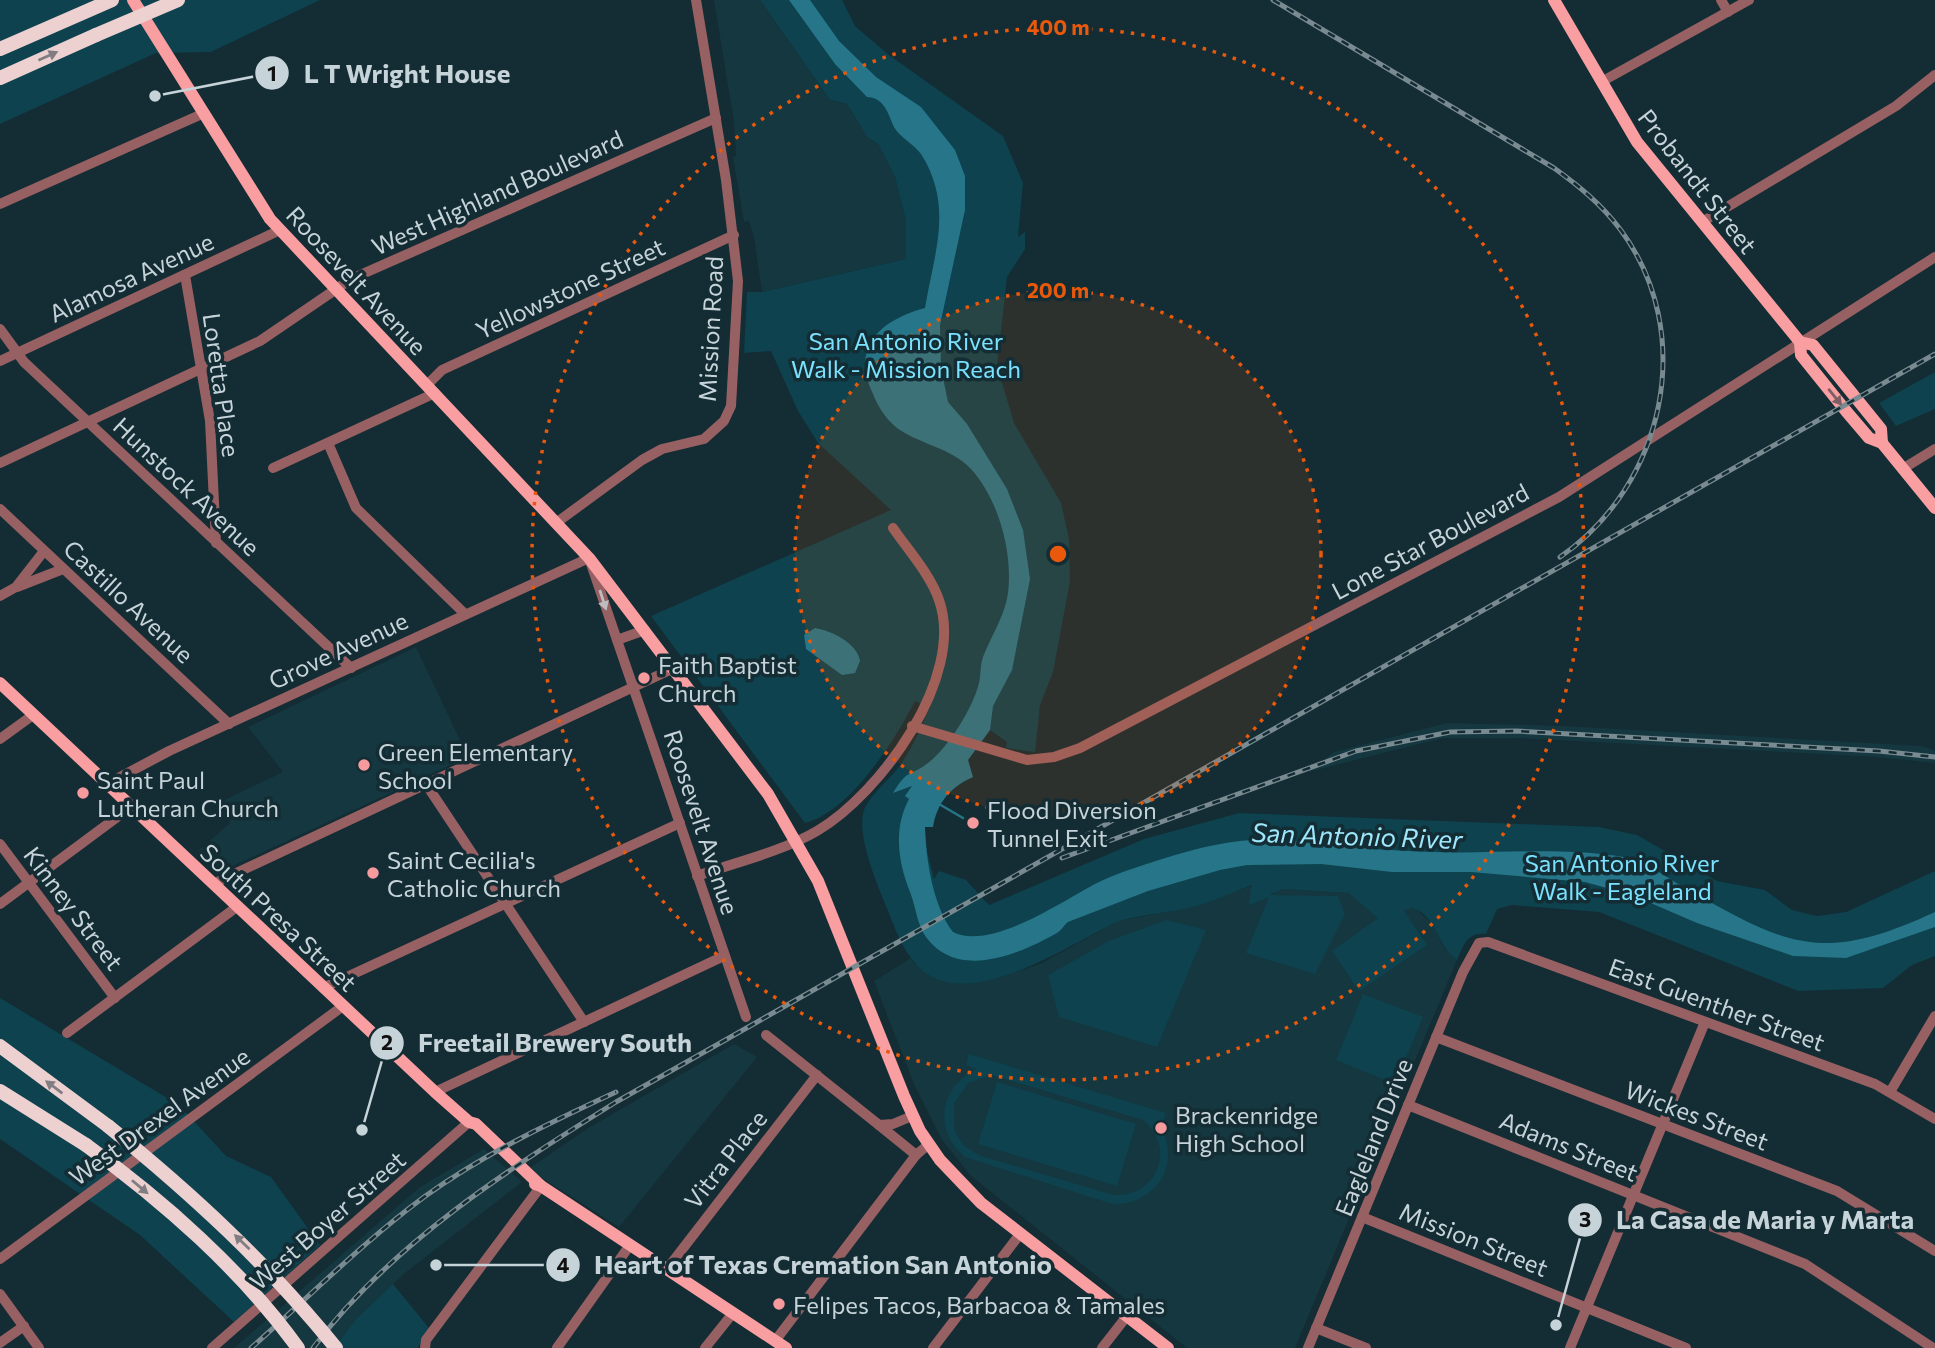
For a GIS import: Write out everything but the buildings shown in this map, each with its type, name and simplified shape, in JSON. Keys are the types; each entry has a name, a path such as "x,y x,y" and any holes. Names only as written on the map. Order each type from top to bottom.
{"highway":[{"path":"0,49 112,0"},
{"path":"0,78 178,0"},
{"path":"0,1046 173,1178 243,1243 336,1348"},
{"path":"0,1091 86,1145 134,1182 201,1242 298,1348"}],"main road":[{"name":"Roosevelt Avenue","path":"133,0 202,114 280,230 589,558 766,792 797,840 818,881 912,1116 929,1144 962,1186 1168,1348"},
{"name":"Probandt Street","path":"1554,0 1637,142 1800,342 1813,345 1881,429 1882,443 1935,508"},
{"name":"South Presa Street","path":"0,683 469,1122 471,1130 518,1173 786,1348"}],"street":[{"name":"Mission Road","path":"556,523 642,460 662,449 704,439 724,421 731,406 738,292 734,235 696,0"},
{"path":"1721,0 1728,12"},
{"path":"1601,82 1749,0"},
{"path":"1702,222 1896,106 1935,75"},
{"path":"0,204 202,114"},
{"name":"West Highland Boulevard","path":"0,463 260,341 335,289 716,118"},
{"name":"Alamosa Avenue","path":"0,361 280,230"},
{"name":"Yellowstone Street","path":"273,468 328,443 431,389 442,370 734,235"},
{"name":"Lone Star Boulevard","path":"912,726 1027,760 1040,760 1080,748 1559,497 1935,257"},
{"name":"Loretta Place","path":"185,275 210,421 216,543"},
{"name":"Hunstock Avenue","path":"0,329 16,353 351,668"},
{"path":"328,443 356,508 465,614"},
{"path":"1903,468 1935,449"},
{"name":"Castillo Avenue","path":"0,509 229,724"},
{"path":"697,876 818,830 865,793 899,749 912,726 933,685 941,659 942,613 932,586 893,528"},
{"path":"16,587 44,551"},
{"name":"Grove Avenue","path":"107,784 117,776 589,558"},
{"name":"Roosevelt Avenue","path":"589,558 746,1017"},
{"path":"0,596 63,569"},
{"path":"617,640 645,630"},
{"path":"213,884 674,668"},
{"path":"0,739 33,715"},
{"path":"426,784 584,1021"},
{"path":"0,904 132,806"},
{"path":"323,988 680,823"},
{"name":"Kinney Street","path":"0,844 115,998"},
{"path":"67,1032 238,906"},
{"name":"East Guenther Street","path":"1479,943 1488,942 1891,1092 1935,1119"},
{"name":"Eagleland Drive","path":"1308,1348 1463,972 1479,943"},
{"path":"435,1092 724,956"},
{"name":"West Drexel Avenue","path":"0,1259 343,1006"},
{"path":"1891,1092 1935,1016"},
{"path":"1570,1348 1631,1194 1705,1022"},
{"path":"766,1035 916,1155"},
{"name":"Wickes Street","path":"1436,1037 1837,1191 1935,1251"},
{"name":"Vitra Place","path":"667,1269 817,1075"},
{"name":"Adams Street","path":"1408,1105 1805,1264 1933,1348"},
{"path":"879,1125 893,1124 912,1116"},
{"name":"West Boyer Street","path":"212,1348 469,1122"},
{"path":"775,1340 916,1155 929,1144"},
{"path":"425,1348 426,1340 541,1186"},
{"name":"Mission Street","path":"1362,1217 1686,1348"},
{"path":"933,1348 1020,1234"},
{"path":"557,1348 630,1245"},
{"path":"0,1294 40,1348"},
{"path":"705,1348 733,1313"},
{"path":"1102,1348 1127,1316"},
{"path":"0,1343 23,1326"},
{"path":"1316,1328 1366,1348"}],"shaded area":[{"path":"714,0 760,0 830,100 847,104 867,137 878,144 895,177 906,221 906,259 762,292 754,237 749,221 744,222 733,157 736,156 734,122"},
{"path":"789,0 810,0 839,41 876,77 921,107 955,150 965,176 965,210 940,325 941,368 948,402 967,424 1007,489 1023,530 1030,579 1012,670 993,706 990,730 968,760 973,777 951,791 941,803 933,827 925,827 932,882 940,909 953,932 968,936 1005,930 1127,870 1212,846 1263,839 1417,851 1548,851 1618,856 1646,865 1755,925 1782,936 1809,942 1835,943 1864,938 1935,912 1935,927 1846,958 1793,956 1697,923 1632,895 1585,882 1471,872 1392,872 1321,864 1247,865 1148,891 1068,922 1057,933 1008,955 972,961 955,958 939,950 926,937 921,927 900,857 899,834 909,799 905,796 912,786 893,793 906,776 922,768 944,748 959,727 976,693 983,657 1001,618 1008,593 1006,544 989,496 971,469 945,451 897,428 877,404 867,377 865,362 868,349 883,328 909,313 925,308 939,230 937,192 921,154 896,131 882,104 867,97 835,64"},
{"path":"815,628 849,643 860,661 855,673 842,675 806,649 804,635"},
{"name":"Green Elementary School","path":"416,647 468,757 220,872 198,851 230,823 222,801 283,772 248,727"},
{"path":"1447,723 1564,726 1921,746 1935,750 1935,763 1877,757 1518,738 1443,738 1308,772 1334,752"},
{"name":"Brackenridge High School","path":"1253,885 1248,906 1283,889 1348,893 1379,918 1411,908 1417,910 1431,922 1444,948 1457,960 1295,1348 1187,1348 971,1176 942,1140 914,1084 874,981 911,958 914,963 962,982 1005,975 1040,964 1118,921 1196,906"},
{"path":"734,1044 757,1057 619,1227 536,1174 531,1167 590,1127"},
{"path":"484,1149 522,1182 405,1273 357,1318 334,1348 234,1348 420,1187"}],"green space":[{"path":"0,0 320,0 211,52 156,53 0,124"},
{"path":"760,0 842,0 855,26 889,55 1003,136 1023,183 1018,237 1025,232 1025,249 1007,277 997,366 1014,423 1061,503 1069,539 1070,581 1053,672 1040,705 1035,752 1006,748 1007,742 990,730 968,760 973,777 951,791 941,803 933,827 925,827 927,851 934,879 939,871 966,880 989,905 1144,839 1239,813 1599,827 1637,835 1717,881 1765,890 1792,910 1817,916 1846,912 1935,871 1935,956 1912,965 1883,988 1798,991 1599,912 1512,905 1497,909 1486,934 1470,937 1457,960 1444,946 1426,916 1411,908 1404,911 1427,945 1359,991 1332,951 1378,918 1348,893 1283,889 1270,895 1338,896 1345,914 1315,974 1246,953 1269,897 1248,906 1252,885 1193,907 1115,923 1043,960 986,981 959,983 935,978 915,963 902,943 878,886 869,861 862,824 869,801 897,770 917,737 930,707 915,701 883,754 854,790 822,816 805,823 651,616 891,510 818,443 798,411 771,351 744,353 747,292 762,292 906,259 906,221 895,177 878,144 867,137 847,104 830,100"},
{"path":"1935,372 1935,409 1896,426 1879,403"},
{"path":"1166,920 1206,930 1157,1047 1059,1017 1048,975 1109,941"},
{"path":"1363,994 1423,1017 1395,1084 1336,1060"},
{"path":"0,998 179,1105 226,1156 271,1177 320,1245 234,1322 140,1235 0,1139"},
{"path":"969,1054 1166,1113 1163,1124 1159,1124 1166,1138 1168,1153 1167,1167 1161,1179 1153,1190 1142,1198 1128,1203 1112,1204 965,1157 948,1134 945,1109 955,1086 977,1069 966,1065","holes":["992,1075 1143,1120 1153,1131 1159,1144 1157,1169 1151,1180 1141,1188 1129,1194 1114,1195 981,1156 964,1146 954,1130 954,1104 968,1083"]},
{"path":"997,1082 1136,1124 1117,1186 978,1144"},
{"path":"393,1284 429,1328 418,1348 334,1348 357,1318"}],"waterway":[{"path":"939,804 963,818"}],"railway":[{"path":"1273,0 1554,168 1589,196 1613,220 1644,270 1658,314 1663,360 1659,405 1646,449 1625,490 1596,526 1560,557"},
{"path":"313,1348 344,1310 414,1242 493,1182 616,1102 1935,354"},
{"path":"1062,858 1356,751 1450,732 1516,731 1879,751 1935,757"},
{"path":"251,1348 357,1251 424,1197 493,1153 616,1092"}],"place":[{"name":"L T Wright House","path":"155,96"},
{"name":"Faith Baptist Church","path":"644,678"},
{"name":"Green Elementary School","path":"364,765"},
{"name":"Saint Paul Lutheran Church","path":"83,793"},
{"name":"Flood Diversion Tunnel Exit","path":"973,823"},
{"name":"Saint Cecilia's Catholic Church","path":"373,873"},
{"name":"Brackenridge High School","path":"1161,1128"},
{"name":"Freetail Brewery South","path":"362,1130"},
{"name":"Heart of Texas Cremation San Antonio","path":"436,1265"},
{"name":"Felipes Tacos, Barbacoa & Tamales","path":"779,1304"},
{"name":"La Casa de Maria y Marta","path":"1556,1325"}],"park label":[{"name":"San Antonio River Walk - Mission Reach","path":"906,354"},
{"name":"San Antonio River Walk - Eagleland","path":"1622,876"}],"water label":[{"name":"San Antonio River","path":"1357,835"}]}
